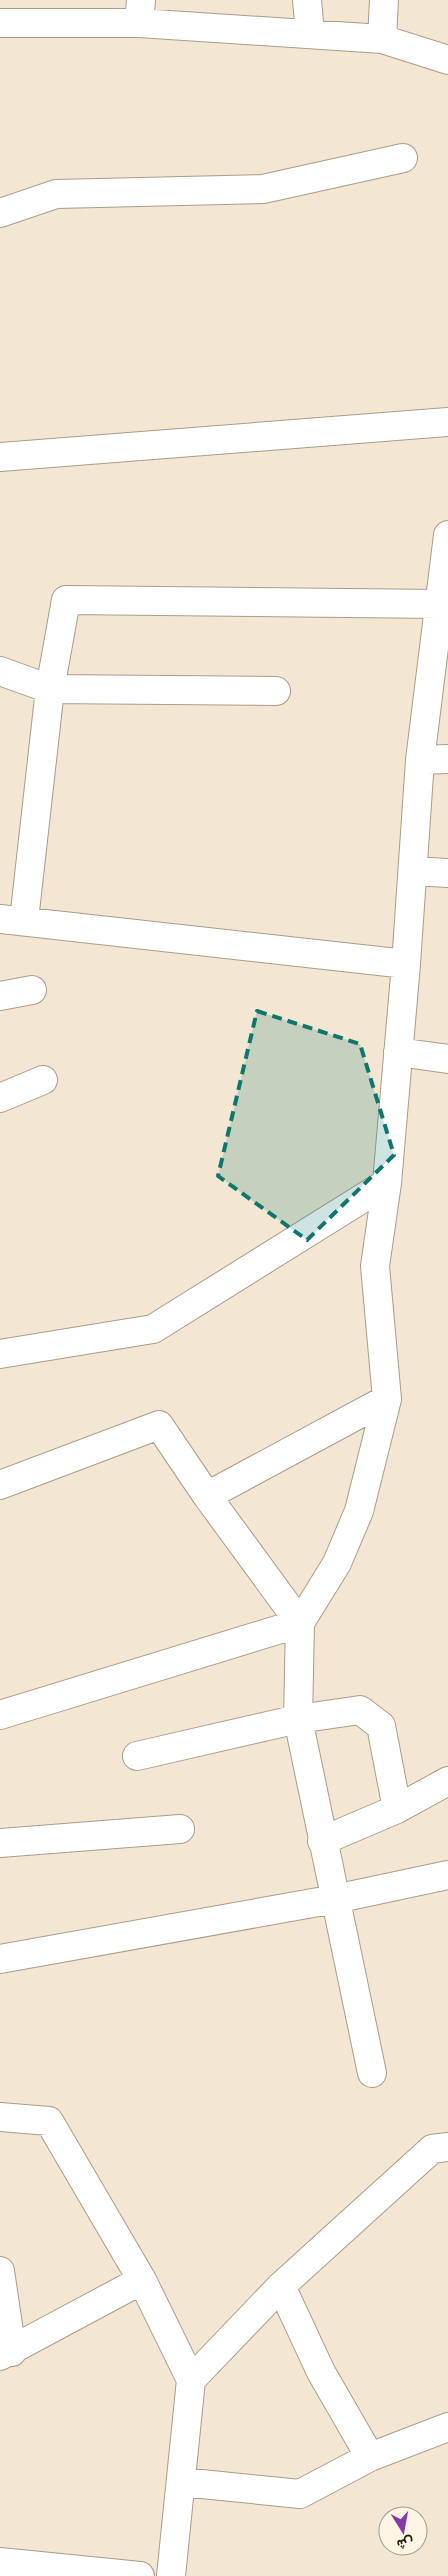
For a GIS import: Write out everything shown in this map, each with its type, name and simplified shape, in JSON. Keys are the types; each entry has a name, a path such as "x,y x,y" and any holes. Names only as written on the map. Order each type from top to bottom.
{"street":[{"path":"307,0 310,33"},
{"path":"382,39 384,0"},
{"path":"0,23 140,11 310,33 382,39 448,60"},
{"path":"0,213 56,194 263,188 403,158"},
{"path":"0,457 448,422"},
{"path":"372,2073 298,1719 300,1623 337,1563 359,1511 387,1399 376,1266 387,1183 406,964 420,760 448,535"},
{"path":"406,964 12,919 66,600 440,604"},
{"path":"0,671 50,689 276,691"},
{"path":"420,760 448,759"},
{"path":"413,871 448,873"},
{"path":"0,996 32,990"},
{"path":"398,1052 448,1059"},
{"path":"0,1098 43,1080"},
{"path":"0,1354 153,1329 387,1183"},
{"path":"207,1496 387,1399"},
{"path":"0,1485 159,1425 207,1496 300,1623"},
{"path":"0,1715 300,1623"},
{"path":"137,1756 298,1719 360,1710 381,1726 397,1809"},
{"path":"322,1841 397,1809 448,1781"},
{"path":"0,1843 180,1828"},
{"path":"0,1959 335,1899 448,1875"},
{"path":"0,2117 49,2121 142,2280 191,2380 171,2576"},
{"path":"191,2380 281,2286 432,2149 448,2146"},
{"path":"0,2271 6,2354 142,2280"},
{"path":"281,2286 321,2372 370,2457"},
{"path":"182,2482 300,2494 370,2457 448,2428"},
{"path":"0,2562 140,2576"}],"highlighted area":[{"path":"257,1011 360,1044 394,1155 307,1240 218,1176"}]}
